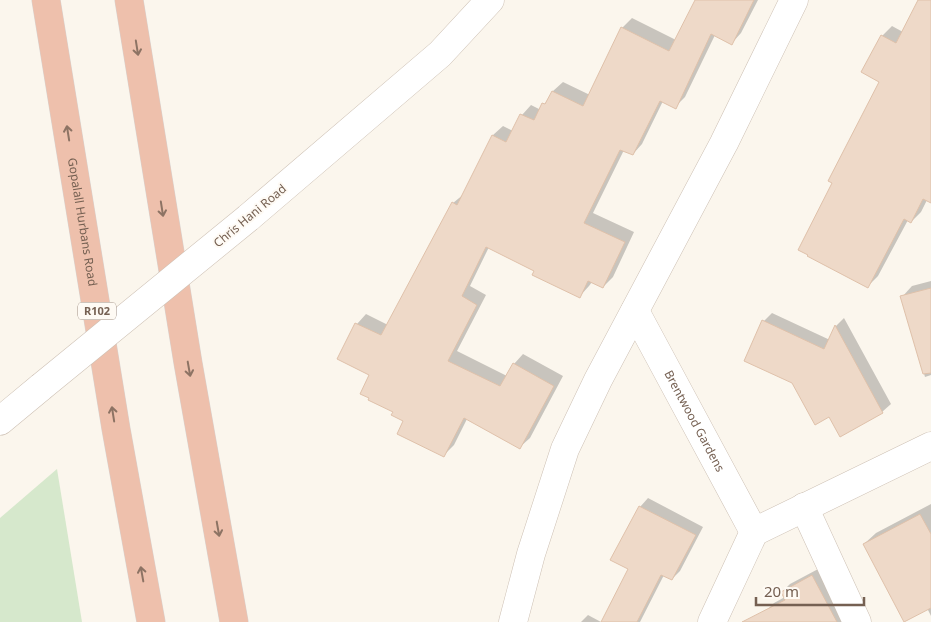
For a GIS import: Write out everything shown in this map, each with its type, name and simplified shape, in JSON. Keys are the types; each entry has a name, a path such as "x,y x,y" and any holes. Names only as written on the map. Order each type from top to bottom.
{"highway":[{"name":"Gopalall Hurbans Road","path":"46,0 116,429 151,622"},
{"path":"129,0 188,362 234,622"}],"street":[{"name":"Chris Hani Road","path":"0,421 248,218 440,54 490,0"},
{"path":"513,622 531,554 565,450 598,380 724,142 794,0"},
{"name":"Brentwood Gardens","path":"635,312 754,532"},
{"path":"712,622 754,532 931,446"},
{"path":"804,507 857,622"}],"green space":[{"path":"57,469 82,622 0,622 0,518"}],"building":[{"path":"695,0 754,0 732,45 711,34 676,109 660,101 633,155 620,150 584,223 625,242 603,288 588,281 580,298 532,275 534,271 486,247 462,296 477,305 448,361 500,386 513,363 554,386 520,449 464,418 444,457 397,434 403,421 391,415 393,412 360,394 369,375 337,359 355,323 381,335 452,202 457,205 492,135 506,142 520,114 534,120 542,103 545,104 552,91 583,106 621,27 669,51"},
{"path":"918,0 931,0 931,203 923,199 911,223 904,219 868,288 798,250 832,183 828,181 879,82 861,72 881,35 896,43"},
{"path":"931,288 931,373 923,374 900,296"},
{"path":"762,320 824,349 835,325 883,413 840,437 829,417 815,425 792,383 744,361"},
{"path":"639,506 696,535 672,580 661,575 637,622 601,622 628,569 610,560"},
{"path":"920,514 931,534 931,608 904,622 863,544"},
{"path":"812,575 837,622 742,622 785,600 781,592"}]}
